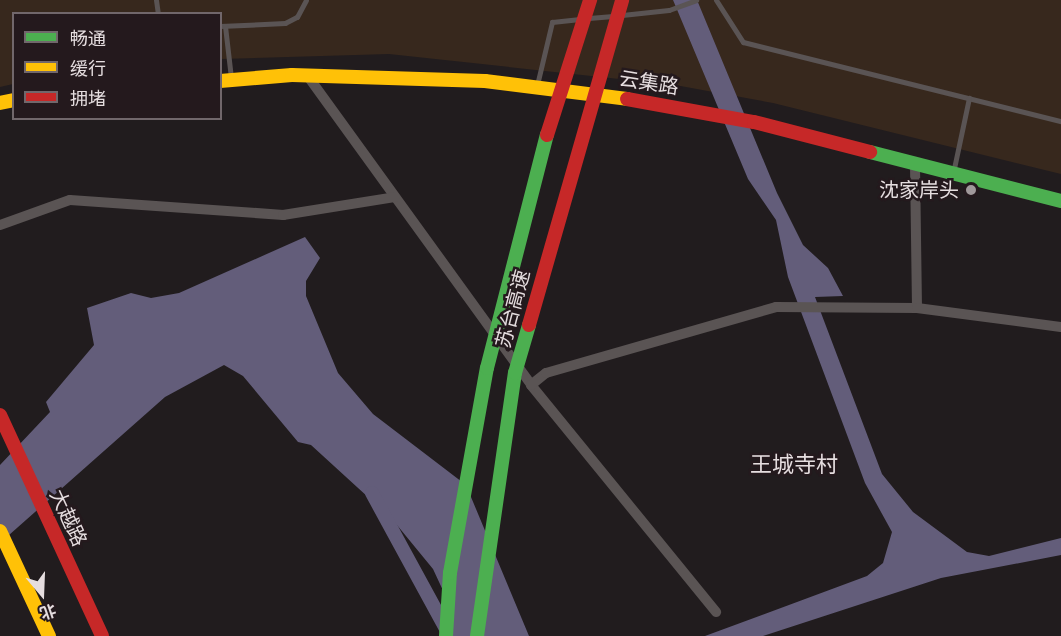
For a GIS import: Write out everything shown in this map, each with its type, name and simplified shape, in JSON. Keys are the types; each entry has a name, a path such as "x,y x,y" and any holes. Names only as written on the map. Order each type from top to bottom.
{"main road":[{"name":"苏台高速","path":"446,636 450,573 487,368 552,117 590,0"},
{"name":"苏台高速","path":"477,636 515,373 622,0"},
{"name":"云集路","path":"226,80 307,75 537,86 754,122 1061,201"},
{"name":"大越路","path":"0,415 102,636"},
{"path":"0,532 49,636"}],"street":[{"path":"307,75 531,385 716,612"},
{"path":"915,165 916,308"},
{"path":"0,225 70,200 284,215 395,196"},
{"path":"531,385 546,373 776,307 916,308 1061,327"}],"lane":[{"path":"226,80 223,26 285,23 297,17 306,0"},
{"path":"537,86 552,22 669,10 696,0"},
{"path":"716,0 742,42 1061,121"},
{"path":"953,174 969,98"}],"shaded area":[{"path":"0,0 1061,0 1061,174 773,103 675,85 389,54 222,59 222,12 12,12 12,84 0,87"},
{"path":"673,0 697,0 777,193 803,245 828,268 843,296 815,297 882,474 913,512 967,552 989,556 1061,538 1061,555 941,578 763,636 705,636 867,576 883,563 892,532 865,483 788,277 776,220 748,179"},
{"path":"305,237 320,258 306,281 306,296 338,373 373,414 466,485 529,636 453,636 446,597 433,569 392,519 311,445 298,442 243,376 224,365 165,397 0,543 0,465 50,412 46,402 94,345 87,308 131,293 151,298 179,293"}],"waterway":[{"path":"372,493 446,629"}],"traffic: fast":[{"path":"446,636 450,573 487,368 547,135"},
{"path":"870,152 1061,201"},
{"path":"477,636 515,373 529,325"}],"traffic: slow":[{"path":"222,81 292,75 485,81 627,99"},
{"path":"0,103 12,100"},
{"path":"0,531 49,636"}],"traffic: jam":[{"path":"547,135 590,0"},
{"path":"529,325 622,0"},
{"path":"627,99 754,122 870,152"},
{"path":"0,415 102,636"}],"place":[{"name":"沈家岸头","path":"971,190"}],"district":[{"name":"王城寺村","path":"794,465"}]}
